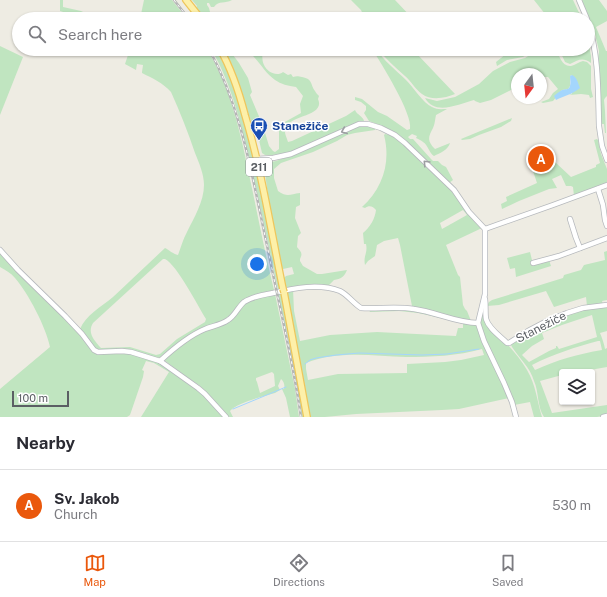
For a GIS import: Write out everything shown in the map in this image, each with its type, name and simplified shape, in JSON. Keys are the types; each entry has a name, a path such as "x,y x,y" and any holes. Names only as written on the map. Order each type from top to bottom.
{"main road":[{"path":"186,0 195,12"},
{"name":"211","path":"224,56 235,83 250,130 257,159 307,417"}],"street":[{"path":"579,0 584,12"},
{"path":"595,49 599,126 602,146 607,160"},
{"path":"257,159 273,158 292,154 359,124 368,124 389,132 405,142 454,190 469,212 485,229 607,185"},
{"path":"598,189 607,226"},
{"path":"570,219 580,248"},
{"name":"Stanežiče","path":"485,229 486,320 488,324 507,343 558,316 583,308 607,305"},
{"path":"533,263 559,256 607,238"},
{"path":"0,250 82,334 94,350 98,352 130,352 160,361 205,394 226,417"},
{"path":"160,361 173,349 204,329 231,318 245,302 259,296 296,287 328,288 344,294 361,308 405,307 426,311 468,323 478,323 484,341 512,402 516,417"},
{"name":"Stanežiče","path":"478,323 485,294"},
{"path":"603,417 607,416"}],"green space":[{"path":"60,0 63,0 63,7 83,12 63,12 60,11"},
{"path":"144,0 172,0 181,12 141,12"},
{"path":"192,0 232,0 220,3 214,7 211,7 209,3 207,3 210,12 199,12 196,8 197,6"},
{"path":"351,0 395,0 406,12 362,12"},
{"path":"534,0 573,0 579,12 543,12"},
{"path":"582,0 599,0 607,11 607,21 596,27 607,51 607,96 604,100 606,133 604,124 601,122 598,62 599,51 595,34 595,12 587,12"},
{"path":"0,46 12,52 12,56 23,57 0,115"},
{"path":"128,56 211,56 223,80 239,129 274,290 253,296 226,320 203,327 162,357 157,358 139,353 95,349 80,329 90,315 113,297 165,248 178,255 184,237 198,209 204,191 204,181 201,169 184,122 171,92 161,83 142,73 143,65 137,64 136,70 125,64","holes":["163,259 170,263 187,286 206,319 205,322 177,339 160,354 156,355 130,347 101,348 91,333 93,323"]},
{"path":"214,56 222,56 238,98 252,149 280,289 278,290 248,152 231,91"},
{"path":"226,56 234,56 248,78 252,92 250,95 263,126 269,146 275,152 279,149 279,129 283,123 301,113 300,104 303,96 296,87 282,84 271,77 253,56 262,56 264,65 267,70 272,73 278,74 283,72 288,75 291,74 293,77 299,76 308,79 319,96 319,105 317,109 312,113 288,124 285,129 285,134 288,142 346,116 355,110 364,121 293,151 274,155 265,155 262,153 259,140"},
{"path":"376,56 381,56 429,105 436,109 447,109 436,115 429,139 435,149 450,143 448,148 444,151 434,156 425,143 416,138 417,136 412,134 408,137 413,139 433,161 438,161 446,167 453,180 449,183 401,137 382,126 369,121 364,113 366,106 355,100 355,97 362,99 378,112 387,116 407,130 410,129 410,122 407,112"},
{"path":"384,56 419,56 455,94 447,97 430,98 417,90"},
{"path":"503,56 524,56 507,60 497,66 496,62"},
{"path":"528,56 559,56 563,63 568,66 572,66 583,61 587,62 591,66 591,89 593,97 590,98 589,95 581,94 569,95 572,94 572,75 570,76 570,86 568,89 562,90 553,101 547,102 547,100 558,89 547,77 547,68 511,68 511,90 491,100 480,103 474,100 455,106 441,108 429,103 425,98 437,101 455,97 479,84 493,71 510,62"},
{"path":"562,56 591,56 591,63 583,60 578,60 570,64 565,62"},
{"path":"512,118 511,121 501,127 470,139 461,139"},
{"path":"362,125 373,127 375,130 347,135 313,152 281,163 274,169 274,178 278,191 287,195 300,193 300,205 296,207 295,218 301,233 298,236 297,247 301,253 300,261 303,266 317,274 347,270 342,277 334,280 329,285 286,288 284,278 294,274 292,267 283,269 281,267 269,204 264,165 265,163 276,161 295,154"},
{"path":"384,135 390,135 398,139 450,189 482,228 446,245 460,277 463,305 471,321 412,306 398,238 384,241 377,245 375,256 365,265 366,244 364,244 363,233 372,223 376,210 371,206 365,208 362,207 375,192 384,174 386,165 386,145","holes":["463,210 467,215 442,229 440,223"]},
{"path":"597,139 607,169 607,183 574,196 573,187 566,186 561,175 552,179 557,188 549,189 502,209 501,204 507,201 506,197 537,183 533,171 535,170 530,159 533,157 538,166 546,164 550,161 552,156 554,161 571,177 596,167 596,165 600,163 594,140"},
{"path":"607,251 607,300 602,301 603,304 587,306 586,297 554,307 546,291 499,305 487,306 492,300 563,278 564,275 581,270 584,265 605,260 604,252"},
{"path":"0,252 75,328 94,352 123,353 156,360 200,392 224,417 141,417 169,372 154,363 146,361 142,370 144,371 143,377 130,415 127,417 0,417 0,389 50,347 41,320 20,284 13,276 0,267"},
{"path":"530,252 533,264 549,260 551,266 516,277 515,268 510,269 507,258"},
{"path":"293,289 294,311 300,341 330,335 377,332 456,336 458,328 463,328 463,324 418,313 399,311 370,312 369,310 407,309 476,325 509,398 459,409 309,417 286,291","holes":["482,349 484,355 445,362 407,364 407,373 338,374 308,380 306,369 306,363 330,356 435,356 454,355"]},
{"path":"281,293 305,417 302,417 278,294"},
{"path":"275,294 295,389 299,417 290,417 286,398 282,389 284,389 284,384 281,379 278,386 280,390 239,405 230,411 233,417 228,417 199,385 164,360 167,356 191,338 204,330 221,325 244,304 254,299","holes":["272,372 274,374 275,386 260,393 256,378"]},
{"path":"484,302 486,321 517,355 530,376 542,417 534,417 530,402 514,405 482,330 480,322"},
{"path":"607,306 607,331 600,333 605,349 607,348 607,367 595,369 559,369 559,376 540,381 552,413 607,405 607,415 597,417 544,417 540,409 536,385 532,376 511,345 526,333 571,312","holes":["592,315 597,337 559,349 556,346 556,348 529,362 522,355 532,346 544,339 542,333","600,341 602,350 584,353 551,363 535,370 532,365 548,357"]}],"water":[{"path":"572,75 576,79 580,88 556,100 555,95 562,90 568,89 570,84 570,76"}],"waterway":[{"path":"305,364 316,358 359,353 422,355 447,354 479,349"},
{"path":"233,409 286,387"}],"railway":[{"path":"174,0 183,12"},
{"path":"212,56 230,97 246,147 290,354 301,417"}],"place":[{"name":"Stanežiče","path":"259,141"},
{"name":"Sv. Jakob","path":"541,159"}]}
